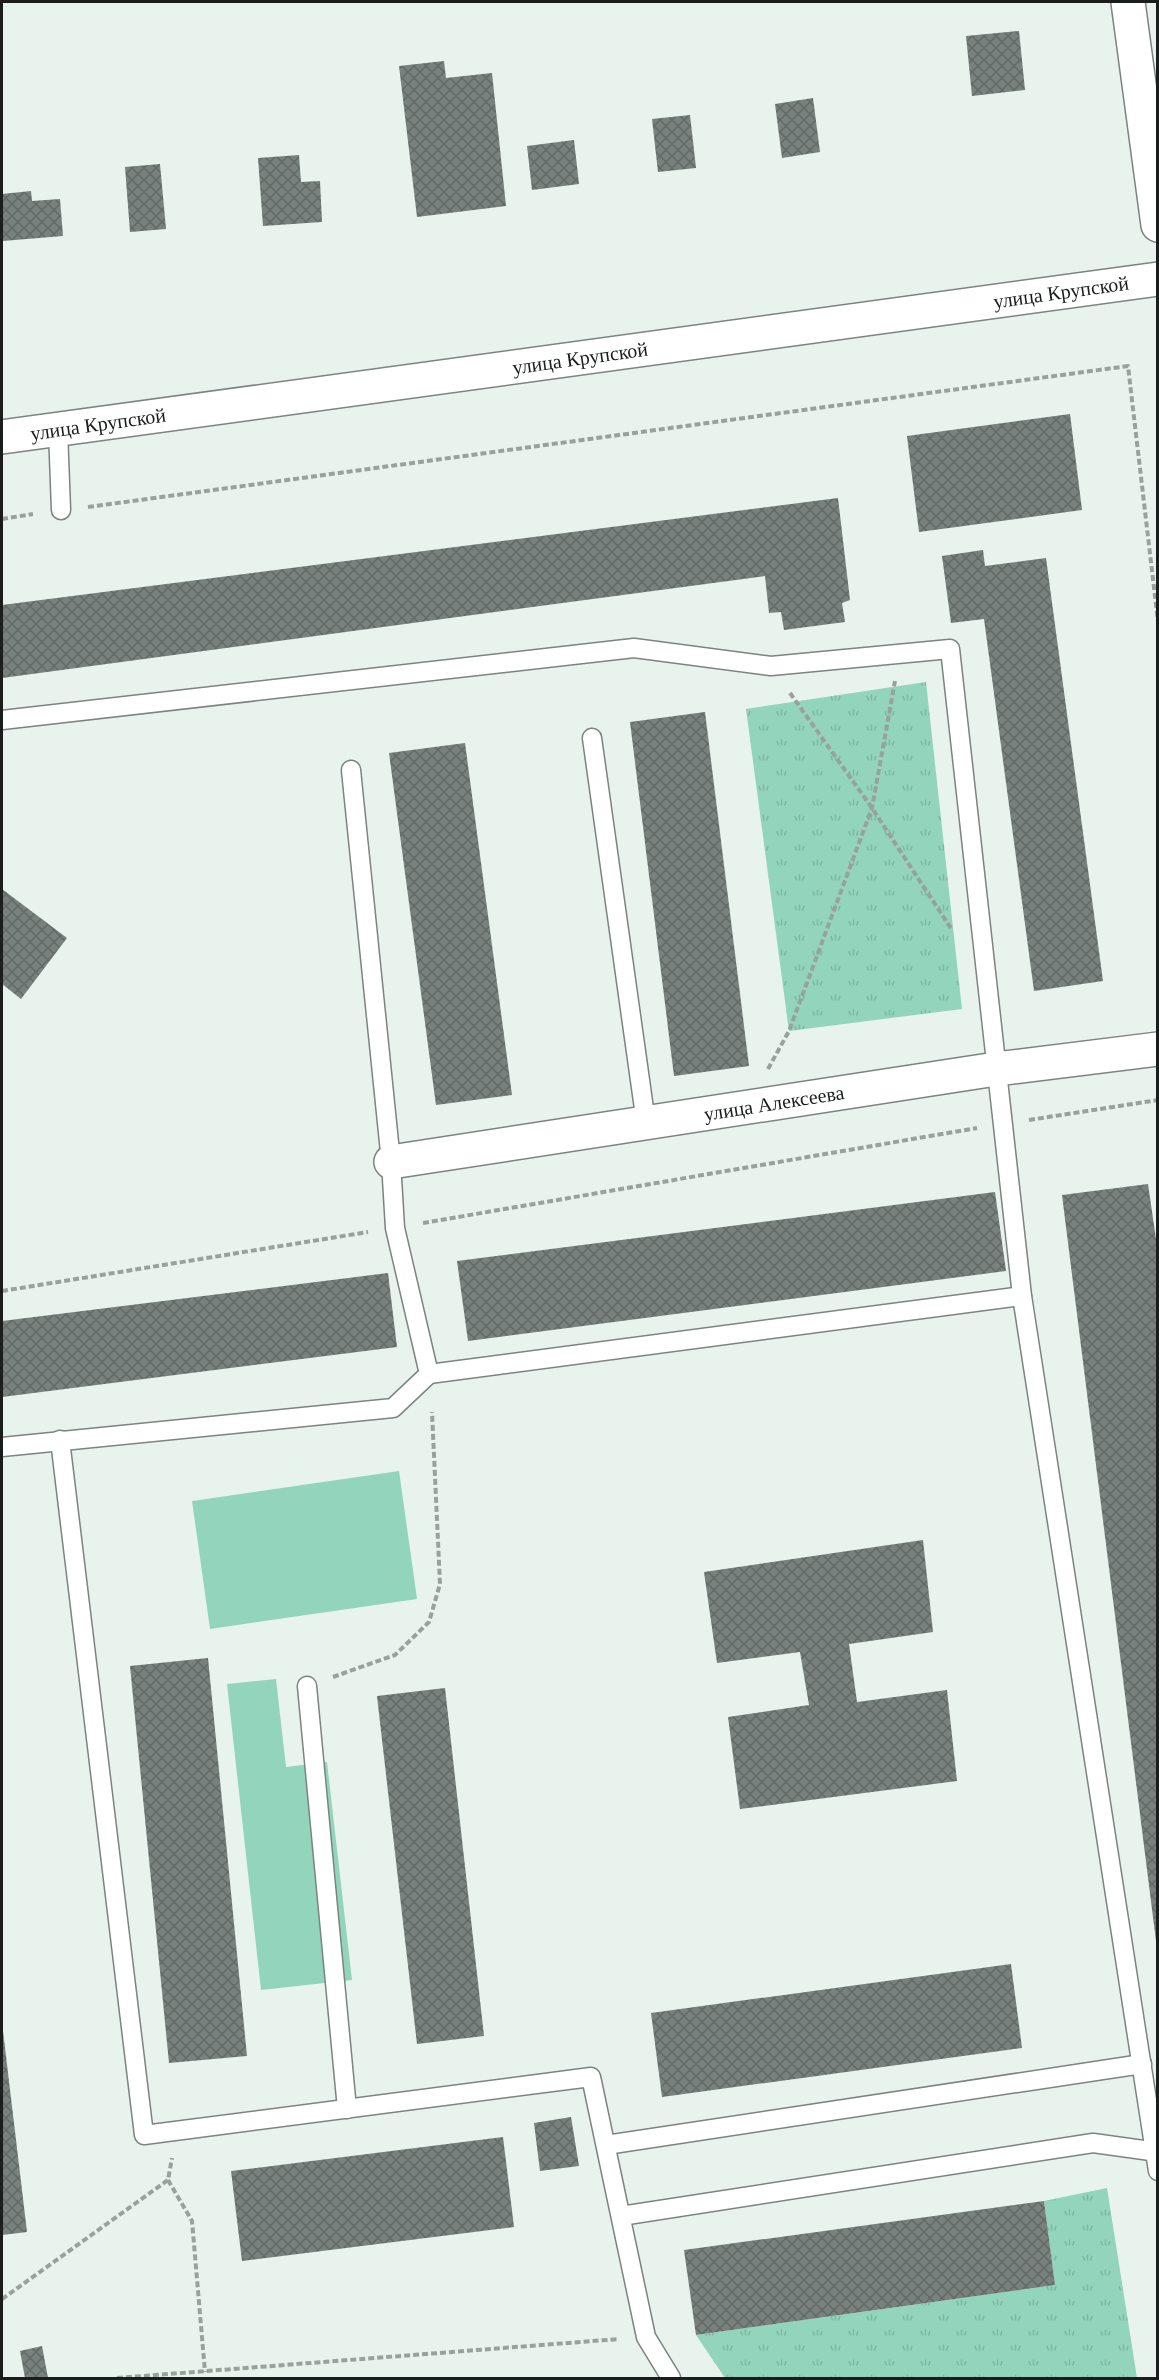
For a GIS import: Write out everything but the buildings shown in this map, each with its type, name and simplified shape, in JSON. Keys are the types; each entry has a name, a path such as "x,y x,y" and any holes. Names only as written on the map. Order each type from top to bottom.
{"main road":[{"path":"1128,2 1158,225"},
{"name":"улица Крупской","path":"2,437 1158,279"},
{"name":"улица Алексеева","path":"391,1162 996,1069 1158,1049"}],"lane":[{"path":"58,430 61,510"},
{"path":"2,720 634,648 771,666 950,649 1022,1296 1158,2171"},
{"path":"592,738 646,1123"},
{"path":"351,770 391,1162 395,1228 429,1374"},
{"path":"2,1447 393,1408 429,1374 1022,1296"},
{"path":"60,1440 144,2135 591,2077 646,2337 671,2379"},
{"path":"307,1686 347,2109"},
{"path":"606,2145 1142,2064"},
{"path":"621,2216 1093,2143 1156,2152"}],"path":[{"path":"61,510 1128,366 1158,622"},
{"path":"748,1107 789,1031 872,808 899,654"},
{"path":"771,666 872,808 955,935"},
{"path":"2,1291 395,1228 1003,1124 1158,1100"},
{"path":"307,1686 395,1655 429,1622 440,1584 429,1374"},
{"path":"176,2131 168,2180 192,2221 206,2372"},
{"path":"2,2299 168,2180"},
{"path":"117,2379 646,2337"}],"green space":[{"path":"926,682 962,1009 789,1031 746,709"},
{"path":"399,1471 417,1599 210,1629 192,1501"},
{"path":"276,1679 286,1767 327,1762 352,1980 261,1990 227,1684"},
{"path":"1107,2188 1137,2378 725,2378 696,2335 1055,2285 1044,2201"}]}
